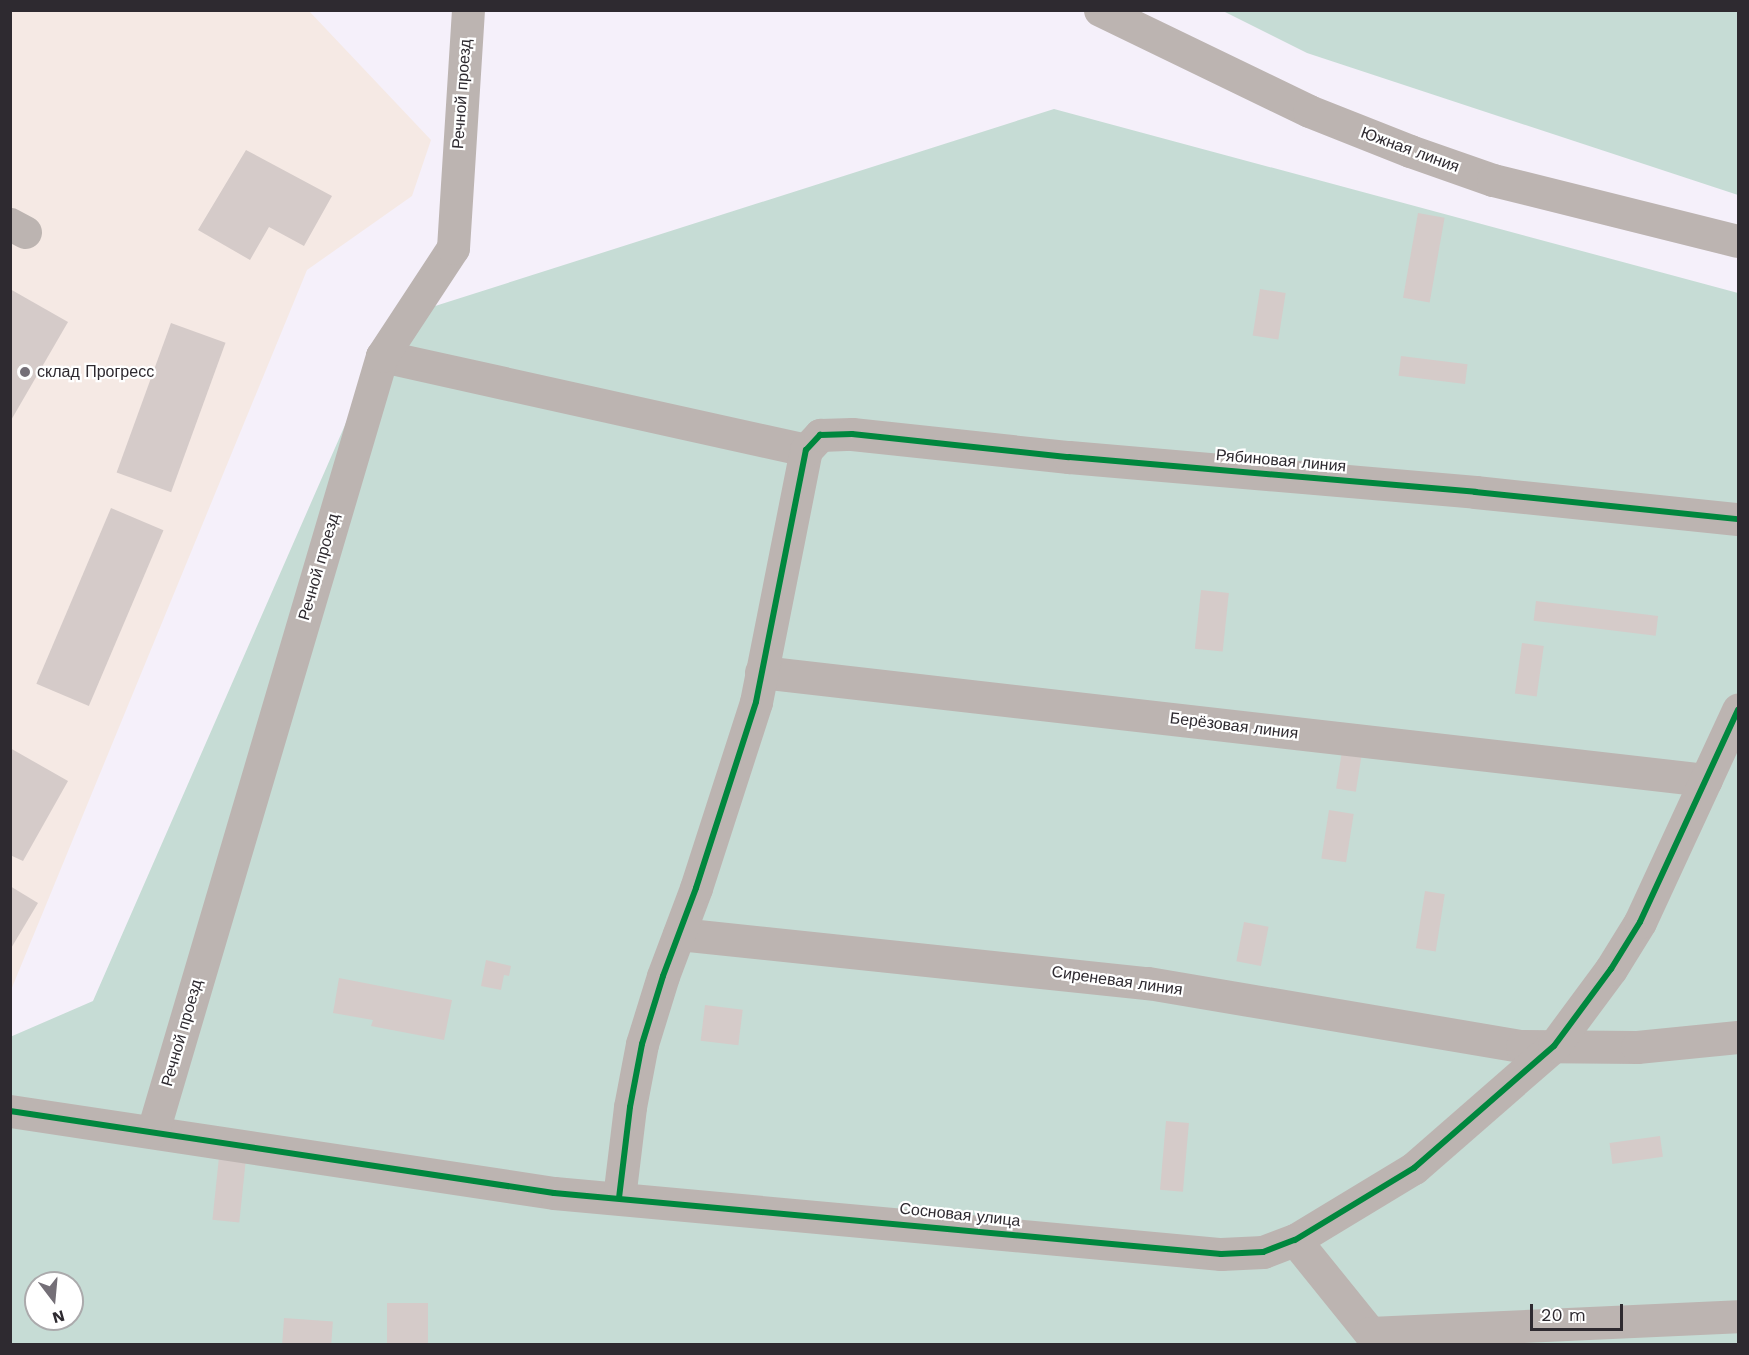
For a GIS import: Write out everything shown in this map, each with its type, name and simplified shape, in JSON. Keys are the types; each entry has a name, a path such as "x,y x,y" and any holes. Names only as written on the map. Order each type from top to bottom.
{"street":[{"name":"Речной проезд","path":"153,1131 381,356 453,248 468,10"},
{"name":"Южная линия","path":"1100,10 1309,111 1410,151 1493,180 1738,241"},
{"name":"Рябиновая линия","path":"381,356 813,443 852,434 1069,457 1475,492 1738,519"},
{"path":"619,1198 630,1107 642,1044 756,702 813,443"},
{"name":"Берёзовая линия","path":"761,672 1706,780"},
{"name":"Сосновая улица","path":"10,1111 554,1193 1221,1254 1263,1252 1295,1240 1414,1168 1554,1046 1611,969 1640,922 1738,710"},
{"name":"Сиреневая линия","path":"679,934 1148,983 1522,1046 1637,1047 1738,1037"},
{"path":"1295,1240 1368,1339 1699,1331 1738,1316"}],"shaded area":[{"path":"11,11 309,11 431,140 412,196 307,270 11,990"}],"green space":[{"path":"1223,11 1738,11 1738,195 1307,53"},
{"path":"1054,109 1738,293 1738,1344 11,1344 10,1037 93,1001 391,320"}],"building":[{"path":"246,150 332,196 304,246 269,227 250,260 198,230"},
{"path":"1418,213 1445,218 1430,302 1403,298"},
{"name":"склад Прогресс","path":"10,289 68,322 10,422"},
{"path":"1260,289 1286,293 1278,339 1253,335"},
{"path":"171,323 226,343 171,492 117,472"},
{"path":"1401,356 1468,364 1465,384 1399,376"},
{"path":"111,508 163,530 89,706 36,684"},
{"path":"1201,590 1229,593 1223,652 1195,649"},
{"path":"1536,601 1658,616 1656,636 1534,621"},
{"path":"1522,643 1544,646 1537,697 1515,694"},
{"path":"10,748 68,781 23,861 10,855"},
{"path":"1342,751 1362,754 1356,792 1336,789"},
{"path":"1329,810 1354,814 1346,862 1321,858"},
{"path":"10,886 38,903 10,950"},
{"path":"1425,891 1445,894 1436,951 1416,948"},
{"path":"1244,922 1269,927 1261,966 1236,961"},
{"path":"486,960 511,966 509,976 504,975 501,990 481,986"},
{"path":"339,978 452,1000 444,1040 371,1026 373,1020 333,1013"},
{"path":"705,1005 743,1010 738,1045 701,1041"},
{"path":"1166,1121 1189,1123 1183,1192 1160,1190"},
{"path":"1660,1136 1663,1157 1612,1164 1609,1143"},
{"path":"219,1157 246,1160 239,1222 212,1220"},
{"path":"387,1303 428,1303 428,1344 387,1344"},
{"path":"284,1318 333,1321 331,1344 282,1344"}],"cycle path":[{"path":"619,1198 630,1107 642,1044 663,976 696,888 756,702 806,450 820,435 852,434 1069,457 1475,492 1738,519"},
{"path":"10,1111 554,1193 1221,1254 1263,1252 1295,1240 1414,1168 1554,1046 1611,969 1640,922 1738,710"}],"place":[{"name":"склад Прогресс","path":"25,372"}]}
